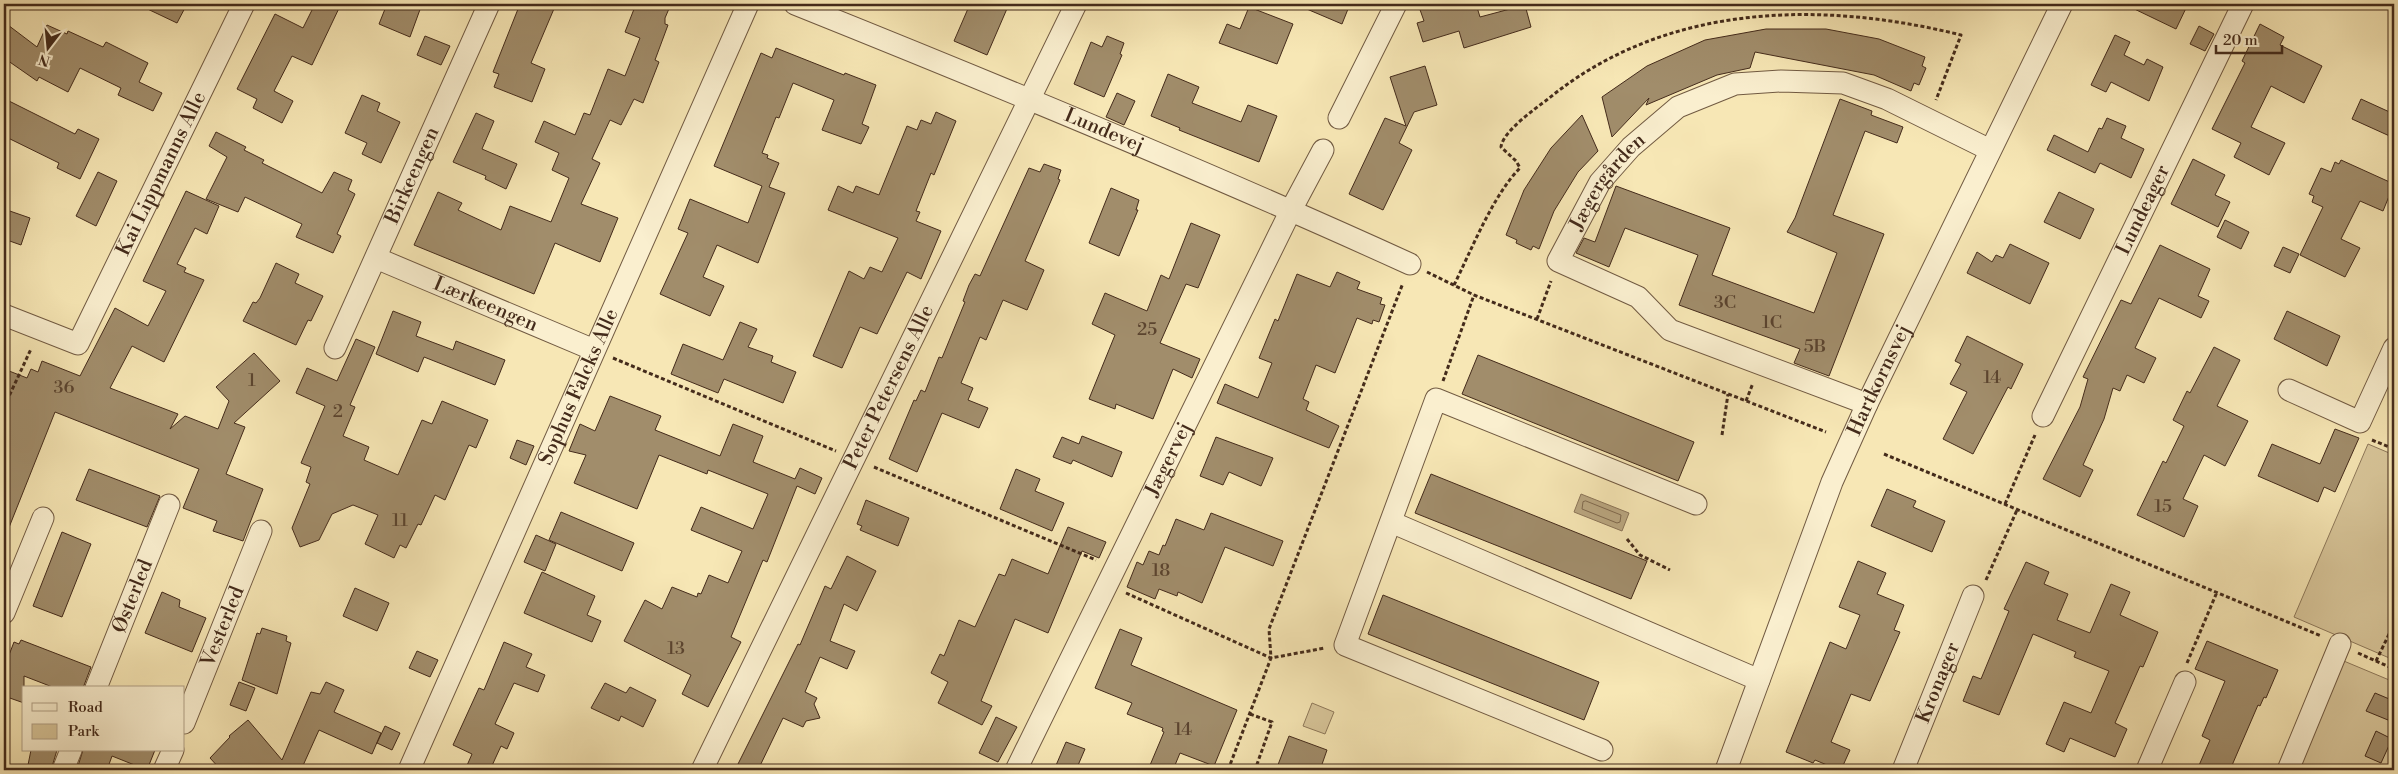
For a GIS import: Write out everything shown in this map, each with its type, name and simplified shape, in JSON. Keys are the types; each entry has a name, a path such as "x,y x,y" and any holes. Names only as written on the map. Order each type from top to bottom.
{"street":[{"name":"Kai Lippmanns Alle","path":"40,330 78,344 244,4"},
{"name":"Birkeengen","path":"335,348 489,4"},
{"name":"Sophus Falcks Alle","path":"410,770 748,4"},
{"name":"Lundevej","path":"795,4 1029,98 1291,210 1410,264"},
{"name":"Peter Petersens Alle","path":"702,770 1076,4"},
{"path":"1339,118 1396,4"},
{"name":"Hartkornsvej","path":"1726,770 1832,482 1867,404 2062,4"},
{"name":"Lundeager","path":"2043,416 2243,4"},
{"name":"Jægergården","path":"1558,261 1600,182 1632,147 1678,107 1735,84 1781,81 1843,83 1887,99 1990,150"},
{"name":"Jægervej","path":"1016,770 1291,210 1323,150"},
{"name":"Lærkeengen","path":"376,258 594,350"},
{"path":"1558,261 1638,297 1670,330 1867,404"},
{"path":"4,315 40,330"},
{"path":"2289,390 2360,422 2394,348"},
{"path":"1602,750 1345,645 1436,399 1696,504"},
{"name":"Østerled","path":"97,686 169,505"},
{"path":"4,613 43,518"},
{"path":"1391,522 1759,680"},
{"name":"Vesterled","path":"185,721 261,531"},
{"name":"Kronager","path":"1903,770 1973,596"},
{"path":"2288,770 2340,644"},
{"path":"2147,770 2185,682"},
{"path":"63,770 70,752"},
{"path":"164,770 171,752"}],"path":[{"path":"1537,319 1558,261"},
{"path":"1228,770 1272,658 1269,629 1410,264 1474,295 1826,432"},
{"path":"1436,399 1474,295"},
{"path":"4,407 40,330"},
{"path":"1722,435 1728,394"},
{"path":"2005,504 2043,416"},
{"path":"1884,454 2217,592 2394,669"},
{"path":"1973,596 1982,589 2016,510"},
{"path":"1627,539 1640,554 1670,570"},
{"path":"1107,585 1272,658 1345,645"},
{"path":"2185,682 2182,672 2217,592"},
{"path":"2376,661 2394,624"},
{"path":"1250,714 1272,722 1255,770"},
{"path":"1361,770 1363,766"}],"green space":[{"path":"2368,444 2394,455 2394,660 2294,617"},
{"path":"2339,659 2394,682 2394,770 2294,770"},
{"path":"1312,703 1334,712 1325,734 1303,726"}],"water":[{"path":"1581,494 1629,513 1622,531 1574,512"}],"building":[{"path":"137,4 187,4 177,23"},
{"path":"315,4 341,4 312,65 292,56 274,91 293,101 282,123 253,108 257,99 237,89 275,14 303,28"},
{"path":"387,4 422,4 410,37 379,24"},
{"path":"520,4 556,4 531,63 545,69 532,102 494,87 499,74 493,72"},
{"path":"636,4 671,4 665,18 665,24 668,25 655,60 659,62 643,103 634,99 621,125 610,120 592,159 600,163 581,204 618,218 600,262 555,243 534,294 414,245 438,192 462,203 458,210 501,230 510,206 551,222 569,178 552,170 559,153 535,142 544,121 575,135 584,113 590,115 608,69 625,76 640,38 625,32"},
{"path":"970,4 1009,4 987,55 954,41"},
{"path":"1295,4 1350,4 1342,24"},
{"path":"1418,4 1476,4 1480,17 1525,5 1531,27 1464,48 1459,31 1423,42 1417,23 1424,21"},
{"path":"2124,4 2188,4 2176,29"},
{"path":"1249,7 1293,24 1277,64 1219,43 1227,24 1240,29"},
{"path":"4,22 37,47 47,25 67,34 68,31 103,47 106,42 148,63 139,82 162,93 153,111 118,95 121,88 80,68 68,92 39,77 37,81 4,58"},
{"path":"2260,24 2284,37 2280,45 2322,66 2304,103 2271,86 2251,127 2285,143 2269,175 2234,157 2241,143 2212,129 2245,63 2242,61"},
{"path":"2199,26 2214,34 2205,51 2190,44"},
{"path":"1766,29 1826,29 1879,39 1925,57 1922,66 1926,68 1919,85 1914,83 1911,91 1874,75 1755,52 1750,68 1717,75 1646,105 1649,98 1612,137 1602,97 1647,66 1705,40"},
{"path":"2115,35 2130,42 2124,55 2144,65 2147,59 2163,67 2149,101 2111,82 2106,92 2091,85"},
{"path":"425,36 450,46 441,65 417,55"},
{"path":"1107,36 1124,43 1120,54 1122,55 1104,97 1074,84 1091,42 1102,47"},
{"path":"776,48 844,75 845,73 876,85 862,124 869,127 861,144 822,130 834,100 793,83 779,118 776,117 762,153 768,155 767,158 779,163 769,187 785,193 758,263 717,245 703,277 724,286 710,316 660,294 688,233 678,229 690,199 748,223 762,186 714,166 761,53 772,58"},
{"path":"1425,66 1437,105 1414,112 1399,143 1412,150 1383,210 1349,194 1385,118 1406,126 1390,77"},
{"path":"1168,74 1199,87 1192,103 1241,122 1248,105 1277,116 1259,162 1179,130 1180,128 1151,116"},
{"path":"1117,93 1135,101 1124,125 1106,117"},
{"path":"362,95 380,103 377,111 400,122 381,163 362,154 367,143 345,133"},
{"path":"1840,99 1872,111 1871,115 1903,127 1897,143 1865,131 1833,215 1884,234 1829,376 1794,363 1800,349 1679,305 1698,255 1625,228 1609,267 1576,253 1584,238 1595,242 1616,186 1730,228 1712,275 1814,313 1837,253 1787,232 1795,218"},
{"path":"2361,99 2394,114 2394,138 2352,119"},
{"path":"9,101 75,134 78,129 99,139 80,179 57,168 59,163 4,136 4,112"},
{"path":"936,112 956,121 934,175 931,173 916,211 920,212 916,221 941,231 921,279 907,272 877,334 860,327 842,368 813,356 849,271 864,279 870,267 882,272 898,238 828,210 838,186 853,193 856,186 879,195 907,126 917,130 921,120 931,124"},
{"path":"476,113 494,121 482,149 517,164 506,189 485,179 486,176 453,162"},
{"path":"1582,115 1598,151 1578,172 1554,211 1539,249 1533,246 1531,250 1516,243 1517,240 1506,235 1524,190 1551,148"},
{"path":"2107,118 2126,126 2121,138 2144,149 2131,178 2100,163 2095,173 2047,150 2054,135 2088,152 2099,128 2102,129"},
{"path":"216,132 246,147 244,150 264,160 262,163 322,193 334,172 352,180 348,190 355,194 337,234 341,236 333,253 296,237 302,224 245,197 238,212 206,199 227,157 209,146"},
{"path":"2193,159 2225,175 2215,195 2230,202 2218,227 2171,204"},
{"path":"2341,160 2394,184 2383,211 2360,201 2341,239 2360,248 2345,277 2300,255 2323,207 2312,202 2314,196 2309,194 2321,168 2331,172 2335,162 2339,164"},
{"path":"1044,164 1061,170 1058,179 1060,180 1025,261 1044,270 1027,310 1003,300 986,340 980,337 961,383 973,388 968,400 988,408 979,428 942,413 917,472 889,459 914,400 916,401 921,390 925,392 939,357 942,358 965,302 963,301 969,285 975,274 980,276 1029,168 1040,172"},
{"path":"98,172 117,181 96,226 76,216"},
{"path":"1111,188 1139,200 1136,210 1138,210 1119,256 1089,243"},
{"path":"186,191 219,206 207,234 195,228 177,264 186,268 184,272 204,280 164,362 132,346 110,388 178,414 170,429 185,416 218,429 229,401 216,387 254,353 280,381 234,423 245,427 226,474 263,489 243,541 213,531 217,521 183,508 199,469 55,412 4,540 4,369 27,378 31,369 38,372 42,361 80,376 115,308 148,326 166,291 143,281"},
{"path":"2059,192 2094,209 2080,239 2044,222"},
{"path":"4,209 30,218 21,245 4,239"},
{"path":"2225,220 2249,232 2241,249 2217,237"},
{"path":"1191,223 1220,235 1198,288 1186,284 1160,343 1200,359 1192,378 1173,369 1153,419 1116,404 1115,409 1089,399 1115,335 1092,324 1105,293 1147,311 1161,275 1169,279"},
{"path":"2010,244 2049,263 2030,304 1967,273 1977,252 1992,262 1996,255 2003,258"},
{"path":"2160,245 2210,269 2198,296 2209,301 2201,318 2159,298 2135,348 2156,358 2144,383 2127,375 2120,391 2113,388 2104,419 2083,465 2093,470 2080,497 2043,479 2080,407 2088,379 2083,377 2121,300 2131,304"},
{"path":"2283,247 2299,254 2290,273 2274,266"},
{"path":"276,263 299,274 295,283 323,296 311,321 308,320 296,345 243,321 253,302 256,303 260,298"},
{"path":"1337,272 1360,282 1357,289 1382,298 1380,304 1385,305 1379,322 1373,320 1372,324 1357,318 1335,373 1316,365 1303,399 1309,402 1306,410 1339,426 1329,448 1217,403 1225,384 1258,398 1272,363 1259,358 1275,319 1278,321 1297,274 1330,287"},
{"path":"393,311 421,322 416,336 453,350 456,341 505,360 495,385 424,357 418,372 376,354"},
{"path":"2287,311 2340,336 2327,366 2274,339"},
{"path":"740,322 757,329 748,347 773,356 771,362 796,372 783,403 724,379 718,393 671,374 683,344 723,360"},
{"path":"1967,336 2023,364 2011,389 2008,387 1973,454 1943,439 1967,392 1950,384 1961,364 1955,361"},
{"path":"356,339 375,347 350,405 355,407 343,436 369,447 364,460 398,475 422,420 432,424 442,401 488,420 476,448 469,445 445,500 435,495 421,525 418,524 406,548 400,545 394,558 365,544 378,515 353,505 332,514 319,540 300,547 292,528 310,484 306,482 311,467 301,463 325,406 296,393 307,368 337,381"},
{"path":"2214,347 2240,360 2217,406 2248,421 2225,466 2204,455 2183,499 2198,506 2184,537 2137,515 2163,461 2166,463 2184,426 2173,420 2187,391 2190,393"},
{"path":"1478,355 1694,442 1678,481 1462,394"},
{"path":"610,396 661,416 655,430 720,456 733,424 763,436 753,462 795,479 800,468 822,478 815,494 797,486 767,562 763,560 731,637 741,642 708,707 682,694 691,675 624,641 645,600 662,609 672,587 697,597 698,593 701,594 709,575 728,583 742,551 691,530 701,507 753,529 768,494 708,470 707,474 659,455 637,509 574,483 586,455 569,451 580,424 595,431"},
{"path":"2335,429 2359,438 2335,492 2324,487 2318,502 2258,476 2272,444 2320,464"},
{"path":"1082,436 1122,452 1112,477 1073,460 1071,464 1053,457 1062,437 1079,444"},
{"path":"1216,437 1273,458 1261,486 1229,472 1223,485 1200,476"},
{"path":"517,440 534,446 526,465 510,458"},
{"path":"89,469 160,496 147,527 76,500"},
{"path":"1016,469 1040,479 1035,491 1064,503 1052,531 1000,509"},
{"path":"1431,474 1647,561 1631,599 1415,513"},
{"path":"1887,489 1916,501 1913,507 1945,521 1932,552 1871,526"},
{"path":"866,500 909,518 898,546 860,530 862,526 857,524"},
{"path":"561,512 634,543 622,571 549,540"},
{"path":"1211,513 1283,541 1273,566 1225,547 1202,603 1178,592 1177,596 1159,589 1155,599 1127,587 1137,562 1143,565 1149,551 1159,555 1163,545 1165,546 1176,519 1204,530"},
{"path":"1068,527 1106,542 1099,558 1082,551 1048,633 1015,619 981,701 992,706 982,725 938,703 948,682 931,673 940,654 944,656 959,620 975,627 999,574 1005,576 1012,559 1048,574"},
{"path":"62,532 91,544 62,617 33,606"},
{"path":"536,535 556,544 545,571 524,562"},
{"path":"847,556 876,571 857,611 844,604 830,641 855,651 847,669 820,657 805,692 817,698 814,704 820,718 806,721 803,727 783,718 758,770 735,770 798,644 800,645 825,586 831,589"},
{"path":"1858,561 1886,573 1877,594 1904,605 1894,630 1900,632 1870,701 1851,694 1831,742 1850,750 1841,770 1839,770 1815,760 1813,763 1786,752 1830,642 1846,649 1860,615 1839,607"},
{"path":"2026,562 2049,572 2044,584 2068,594 2057,620 2090,633 2111,584 2130,592 2120,615 2158,632 2143,667 2140,666 2115,723 2127,729 2115,757 2070,738 2064,752 2046,744 2064,702 2091,713 2109,671 2074,657 2076,652 2033,634 1999,715 1963,701 1973,676 1981,679 2009,611 2004,609"},
{"path":"542,572 595,596 587,615 601,621 592,642 524,613"},
{"path":"355,588 389,603 377,631 343,616"},
{"path":"162,592 180,600 179,607 206,618 192,652 145,633"},
{"path":"1383,595 1599,682 1584,720 1368,634"},
{"path":"262,628 287,636 286,641 291,643 277,694 242,680 257,633 260,634"},
{"path":"1120,629 1142,638 1131,665 1237,710 1214,766 1180,753 1173,770 1148,770 1164,732 1162,731 1163,728 1127,714 1132,703 1095,688"},
{"path":"21,640 91,667 84,686 50,686 24,676 22,702 4,696 4,668 14,642 19,644"},
{"path":"2207,641 2278,670 2266,698 2264,697 2260,706 2258,705 2230,770 2197,770 2210,740 2202,736 2225,681 2195,669"},
{"path":"504,642 532,654 526,667 545,675 538,692 514,683 495,724 514,733 507,749 501,746 490,770 465,770 472,754 453,745 479,688 484,690"},
{"path":"417,651 438,660 430,677 409,668"},
{"path":"239,682 255,688 246,711 230,705"},
{"path":"326,682 344,690 334,712 381,733 372,754 319,730 301,770 221,770 210,758 229,736 248,720 282,760 311,692 320,694"},
{"path":"605,683 626,693 630,687 656,700 643,727 621,716 619,721 591,708"},
{"path":"2375,693 2394,701 2388,720 2366,711"},
{"path":"996,717 1017,727 998,762 979,753"},
{"path":"385,726 400,733 392,750 377,743"},
{"path":"2376,731 2392,739 2381,763 2365,756"},
{"path":"1289,736 1327,750 1320,770 1276,770"},
{"path":"1066,742 1085,749 1076,770 1054,770"},
{"path":"31,752 56,752 51,770 27,770"},
{"path":"82,752 154,752 147,770 112,756 107,770 90,770 78,766"}]}
